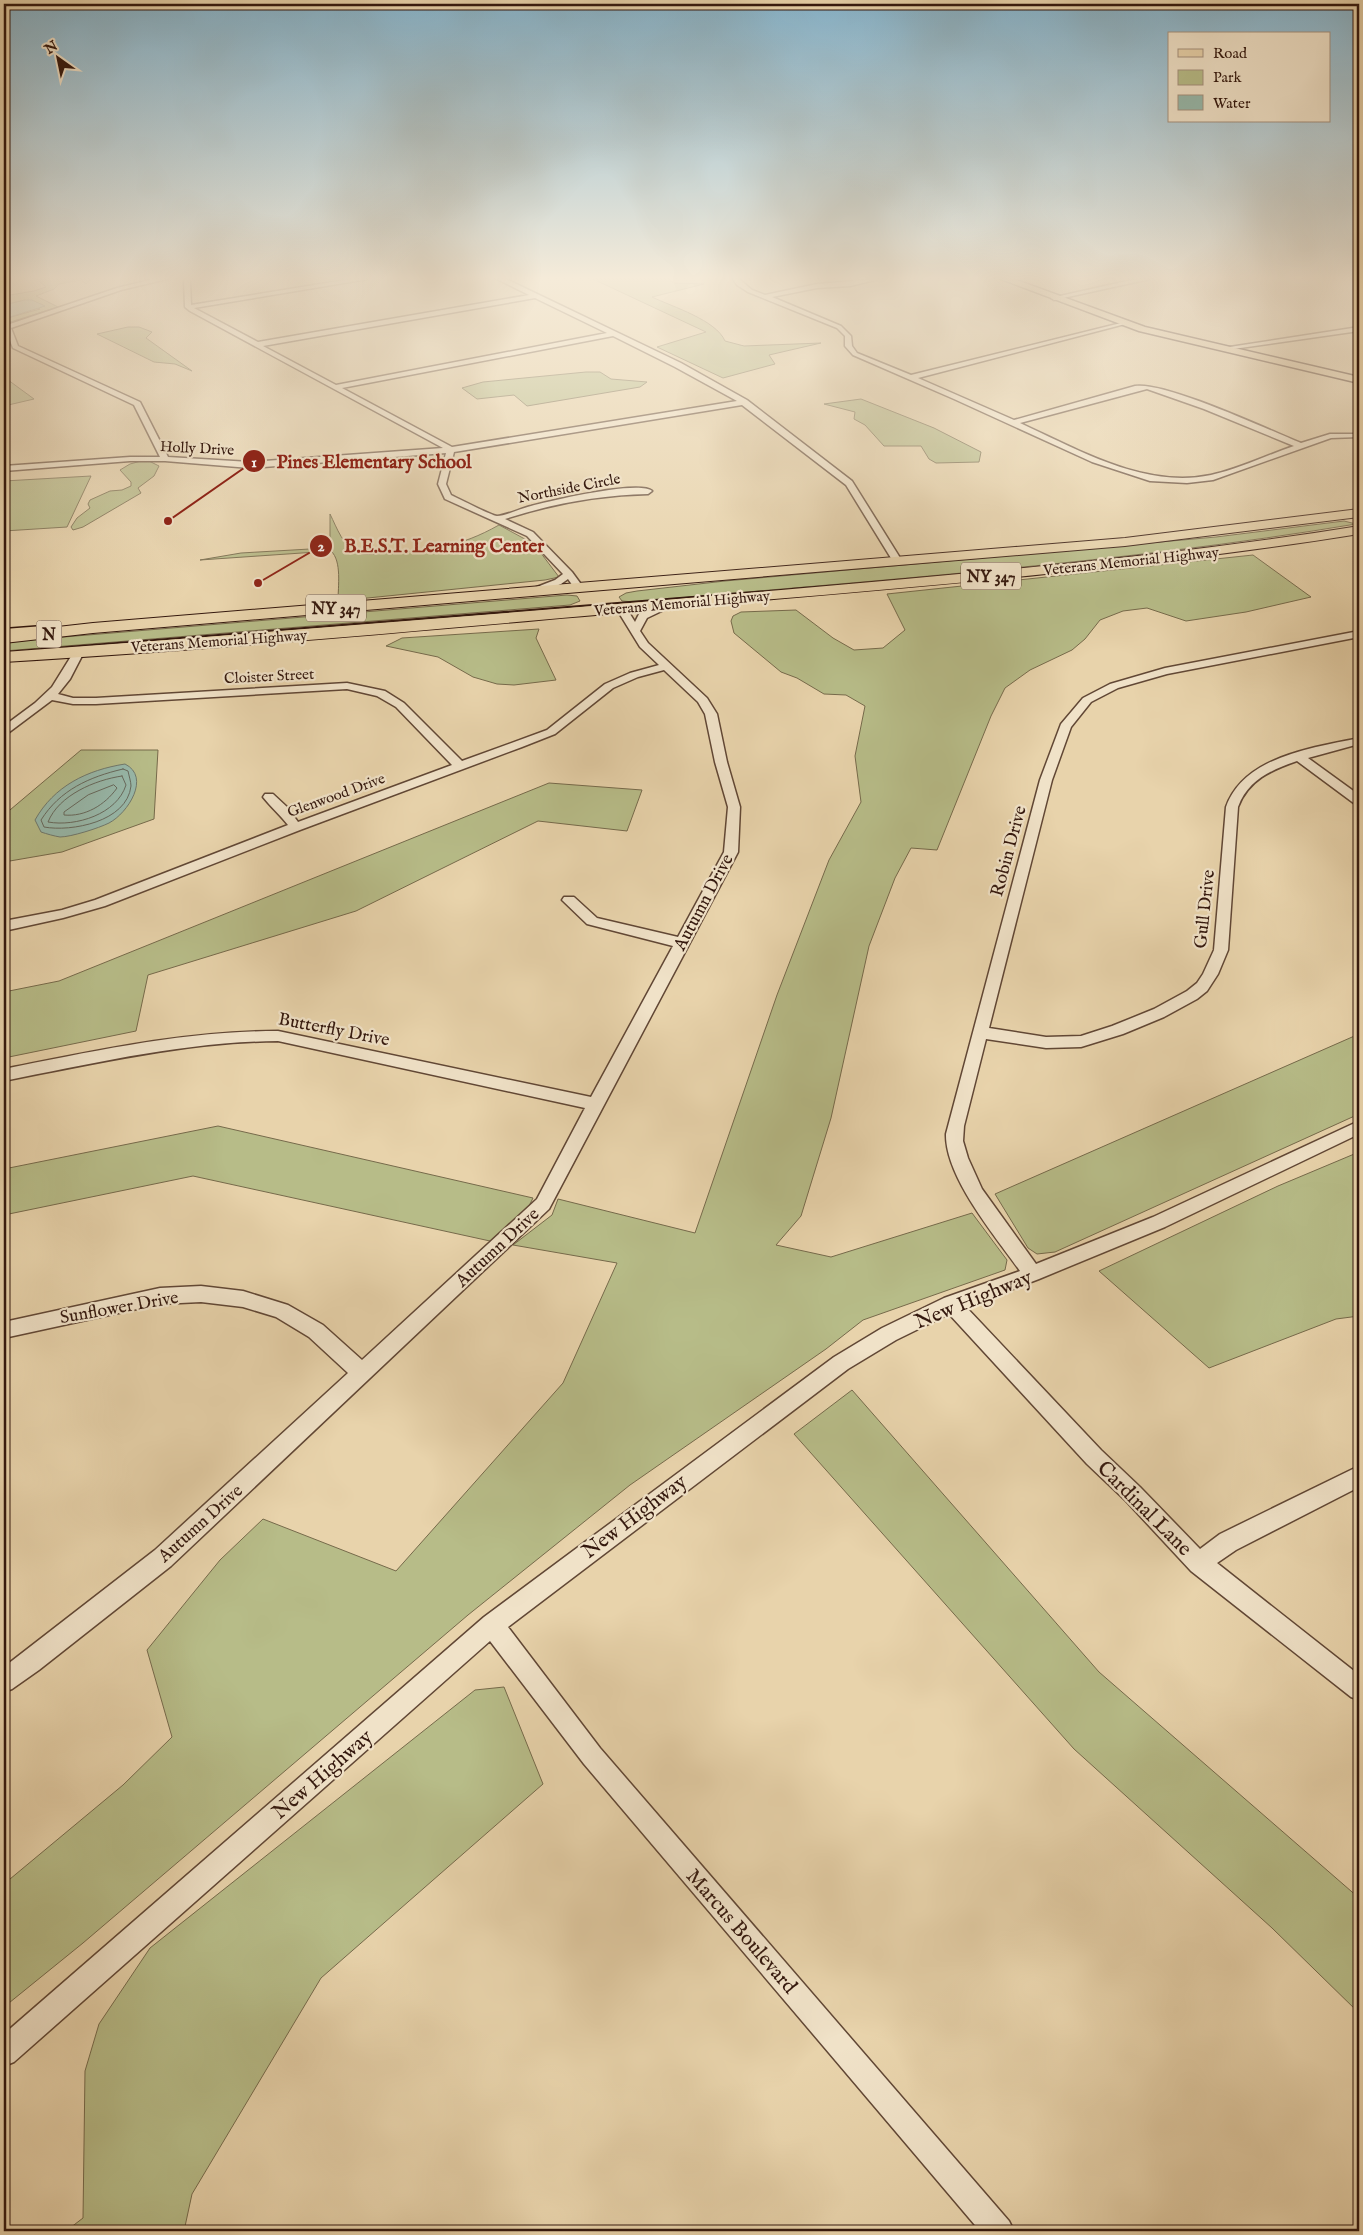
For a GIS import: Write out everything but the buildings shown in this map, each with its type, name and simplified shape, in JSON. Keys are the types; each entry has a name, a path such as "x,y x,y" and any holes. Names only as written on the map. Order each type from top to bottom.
{"highway":[{"name":"Veterans Memorial Highway","path":"93,628 1157,539 1359,513"},
{"name":"Veterans Memorial Highway","path":"4,658 666,605 1135,562 1244,548 1359,530"},
{"path":"621,608 616,598 619,593 684,579"},
{"path":"496,619 576,607 582,604 584,599 578,588"},
{"name":"N","path":"4,638 93,628"}],"main road":[{"path":"4,632 93,628"}],"street":[{"path":"93,383 137,404 165,459"},
{"path":"328,383 437,441 450,450 451,456 441,482 442,489 448,497 530,534 569,574 578,588"},
{"path":"335,387 354,383"},
{"path":"711,383 744,402 849,483 897,561"},
{"path":"924,383 1096,460 1150,478 1187,480 1213,476 1330,436 1356,436"},
{"path":"1012,423 1138,388 1148,387 1207,407 1301,446"},
{"name":"Holly Drive","path":"4,469 93,461 165,459 250,465 450,450 744,402"},
{"name":"Northside Circle","path":"496,518 538,506 624,491 648,491"},
{"path":"533,592 558,582 569,574"},
{"path":"635,630 643,616 666,605"},
{"name":"Autumn Drive","path":"4,1681 163,1558 543,1204 731,852 734,807 721,762 711,714 703,700 644,645 621,608"},
{"name":"Robin Drive","path":"1033,1274 975,1192 961,1166 954,1139 1046,780 1065,726 1086,700 1114,686 1165,671 1359,634"},
{"path":"4,731 51,696 62,684 79,652"},
{"name":"Glenwood Drive","path":"4,926 63,914 100,902 551,732 609,686 634,675 666,666"},
{"name":"Cloister Street","path":"51,696 73,701 96,701 347,686 381,693 400,705 460,766"},
{"path":"4,718 16,722"},
{"name":"Gull Drive","path":"981,1032 1034,1043 1071,1043 1101,1036 1183,1002 1202,987 1213,970 1221,950 1232,807 1238,792 1249,779 1267,769 1299,757 1359,741"},
{"path":"1299,757 1359,801"},
{"path":"269,797 283,810 295,827"},
{"path":"569,900 592,921 682,943"},
{"name":"Butterfly Drive","path":"4,1075 191,1040 245,1035 278,1036 595,1104"},
{"name":"New Highway","path":"4,2052 492,1625 760,1422 842,1363 889,1334 951,1304 1033,1274 1159,1222 1359,1127"},
{"name":"Sunflower Drive","path":"4,1330 160,1296 201,1294 243,1299 280,1311 316,1331 362,1373"},
{"name":"Cardinal Lane","path":"951,1304 1094,1457 1199,1563 1359,1689"},
{"path":"1199,1563 1228,1542 1359,1476"},
{"name":"Marcus Boulevard","path":"492,1625 592,1756 998,2231"}],"green space":[{"path":"4,383 13,383 34,399 4,406"},
{"path":"478,383 645,383 640,387 527,406 514,395 477,399 462,388"},
{"path":"861,399 934,428 981,452 979,462 936,463 929,459 921,446 884,446 865,425 854,419 855,412 824,404"},
{"path":"149,461 159,466 154,476 138,488 141,493 83,527 73,530 71,527 77,518 90,508 88,504 90,500 110,491 122,490 131,486 131,482 120,470 130,464"},
{"path":"91,476 67,527 4,531 4,481"},
{"path":"330,514 345,542 353,550 365,554 431,549 458,543 499,525 534,544 559,577 338,601 338,568 337,561 331,551 200,560 241,553 327,548 330,546"},
{"path":"1344,521 1356,524 1176,550 996,570 634,602 622,601 619,597 626,593 637,591 725,581 1216,537"},
{"path":"1253,555 1311,597 1246,612 1186,621 1147,608 1123,611 1100,620 1085,639 1072,650 1030,670 1005,688 991,716 937,850 911,848 895,878 869,946 831,1118 801,1216 776,1245 831,1257 972,1213 1007,1260 1005,1270 863,1320 826,1349 630,1485 468,1615 83,1943 4,2007 4,1884 123,1785 172,1737 147,1650 220,1560 263,1519 396,1571 563,1383 617,1263 513,1245 552,1215 558,1199 695,1233 777,995 829,860 861,802 855,756 865,706 846,695 824,694 797,678 781,672 734,633 731,621 733,616 741,612 796,610 833,638 854,650 883,648 905,630 887,594"},
{"path":"567,595 577,596 580,601 570,605 4,651 4,642"},
{"path":"539,629 536,638 556,680 514,685 497,684 473,677 438,657 386,646 402,638"},
{"path":"81,750 158,750 154,819 62,852 4,862 4,815"},
{"path":"549,783 642,790 627,831 538,821 356,911 148,975 136,1031 4,1058 4,992 59,981"},
{"path":"1359,1034 1359,1114 1055,1252 1037,1254 1028,1248 995,1194"},
{"path":"218,1126 533,1198 528,1208 490,1241 193,1176 4,1215 4,1169"},
{"path":"1359,1152 1359,1316 1336,1319 1209,1368 1099,1271 1278,1186"},
{"path":"852,1390 1099,1672 1359,1898 1359,2013 1272,1928 1074,1749 794,1434"},
{"path":"504,1687 543,1784 321,1978 192,2194 184,2231 66,2231 83,2218 85,2071 99,2024 150,1948 475,1690"}],"water":[{"path":"125,764 133,770 136,777 136,786 134,795 129,803 116,818 99,827 71,836 60,837 41,832 35,820 43,808 62,789 85,775"}],"place":[{"name":"Pines Elementary School","path":"168,521"},
{"name":"B.E.S.T. Learning Center","path":"258,583"}]}
